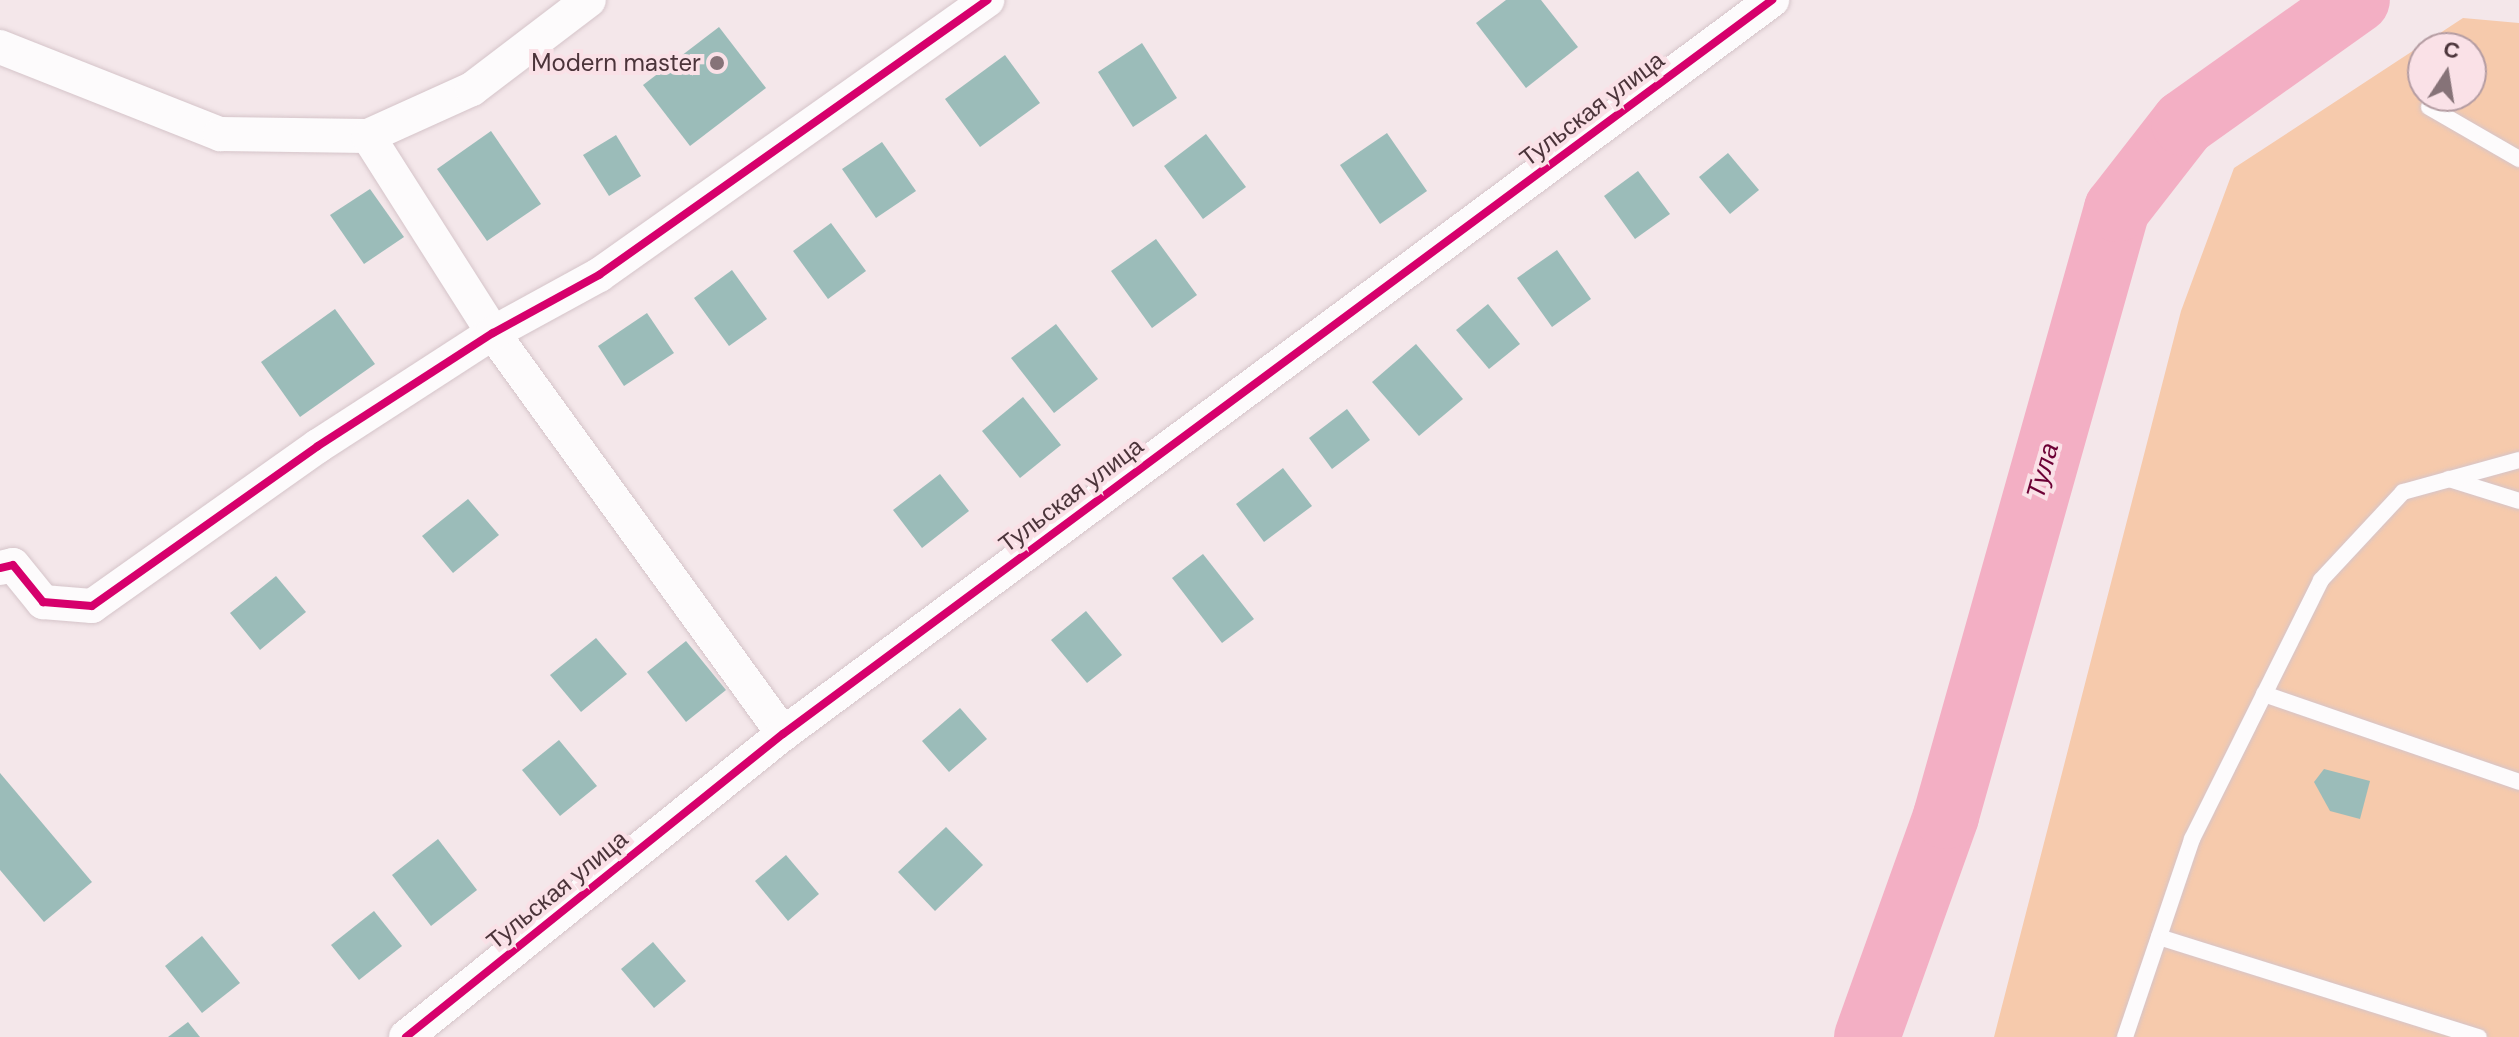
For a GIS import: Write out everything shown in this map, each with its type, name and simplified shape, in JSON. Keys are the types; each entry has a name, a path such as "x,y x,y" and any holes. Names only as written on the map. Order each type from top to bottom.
{"street":[{"path":"0,47 220,134 368,136 472,89 589,0"},
{"path":"0,568 13,565 43,602 92,606 318,446 493,333 599,275 988,0"},
{"name":"Тульская улица","path":"406,1037 783,734 1772,0"},
{"path":"368,136 493,333 783,734"}],"lane":[{"path":"2438,112 2519,159"},
{"path":"2125,1037 2192,839 2321,580 2403,492 2519,460"},
{"path":"2449,479 2519,501"},
{"path":"2264,694 2519,782"},
{"path":"2159,937 2479,1037"}],"shaded area":[{"path":"2463,18 2519,23 2519,1037 1994,1037 2181,311 2234,168 2407,55 2407,112 2487,112 2487,32 2442,32"}],"building":[{"path":"1506,0 1541,0 1578,47 1526,88 1476,23"},
{"path":"719,27 766,88 690,146 643,85"},
{"path":"1142,43 1177,98 1133,127 1098,72"},
{"path":"1005,55 1040,103 980,147 945,99"},
{"path":"491,131 541,204 487,241 437,169"},
{"path":"1387,133 1427,191 1380,224 1340,165"},
{"path":"1206,134 1246,187 1203,219 1164,166"},
{"path":"616,135 641,176 609,196 583,155"},
{"path":"882,142 916,191 876,218 842,169"},
{"path":"1728,153 1759,190 1730,214 1699,177"},
{"path":"1638,171 1670,214 1635,239 1604,196"},
{"path":"370,189 404,237 364,264 330,215"},
{"path":"831,223 866,271 828,299 793,251"},
{"path":"1156,239 1197,295 1152,328 1111,271"},
{"path":"1557,250 1591,299 1552,327 1517,278"},
{"path":"732,270 767,319 729,346 694,298"},
{"path":"1488,304 1520,344 1489,369 1456,330"},
{"path":"335,309 375,364 300,417 261,362"},
{"path":"647,313 674,353 624,386 598,346"},
{"path":"1056,324 1098,379 1054,413 1011,358"},
{"path":"1416,344 1463,399 1419,436 1372,382"},
{"path":"1023,397 1061,445 1020,478 982,431"},
{"path":"1347,409 1370,440 1332,469 1309,438"},
{"path":"1283,468 1312,506 1264,542 1236,504"},
{"path":"940,474 969,511 922,548 893,510"},
{"path":"468,499 499,535 453,573 422,536"},
{"path":"1203,554 1254,619 1222,643 1172,578"},
{"path":"276,576 306,612 260,650 230,613"},
{"path":"1086,611 1122,655 1087,683 1051,640"},
{"path":"596,638 627,674 581,712 550,675"},
{"path":"686,641 726,690 686,722 647,672"},
{"path":"960,708 987,739 949,772 922,741"},
{"path":"559,740 597,786 560,816 522,770"},
{"path":"2324,769 2370,781 2360,819 2330,811 2314,782"},
{"path":"0,773 92,882 44,922 0,870"},
{"path":"946,827 983,865 935,911 898,872"},
{"path":"438,839 477,890 431,926 392,875"},
{"path":"786,855 819,894 788,921 755,881"},
{"path":"374,911 402,946 359,980 331,945"},
{"path":"202,936 240,983 202,1013 165,966"},
{"path":"653,942 686,981 654,1008 621,969"},
{"path":"188,1022 200,1037 168,1037"}],"waterway":[{"name":"Тула","path":"1867,1037 1946,816 2117,209 2184,123 2357,0"}],"cycle path":[{"path":"0,568 13,565 43,602 92,606 318,446 493,333 599,275 988,0"},
{"path":"406,1037 783,734 1772,0"}],"place":[{"name":"Modern master","path":"717,63"}]}
